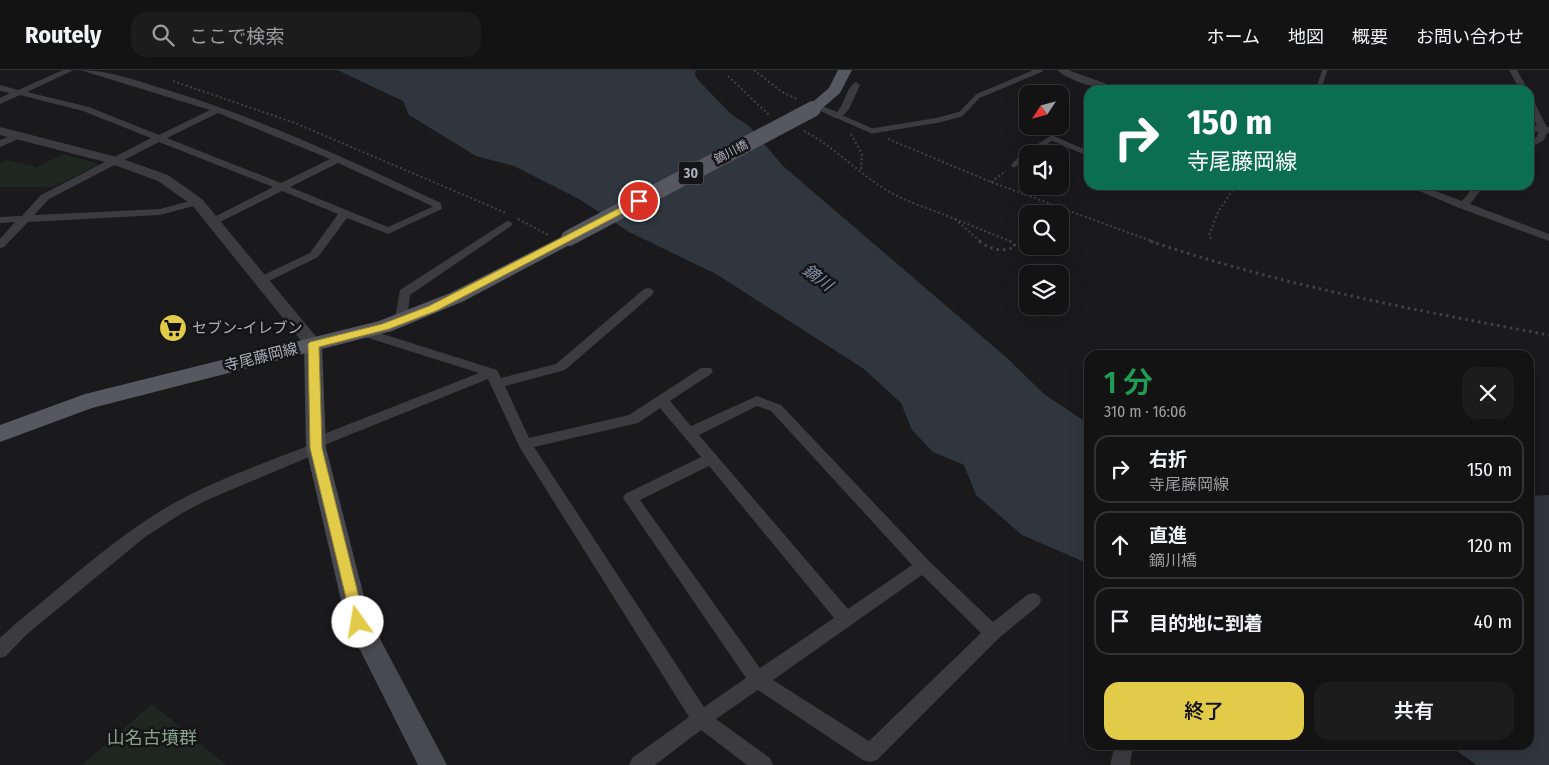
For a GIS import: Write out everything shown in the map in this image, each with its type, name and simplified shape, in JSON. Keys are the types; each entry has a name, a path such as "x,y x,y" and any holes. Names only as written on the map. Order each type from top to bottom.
{"main road":[{"name":"30","path":"815,108 835,90 845,70"},
{"name":"鏑川橋","path":"565,240 815,108"},
{"name":"寺尾藤岡線","path":"0,434 85,402 363,332 407,319 457,297 565,240"},
{"path":"314,344 316,445 358,622 433,765"}],"street":[{"path":"0,101 70,70"},
{"path":"0,88 86,109 388,231 437,209 437,205 276,132 180,96 84,70"},
{"path":"1061,70 1081,79 1102,85"},
{"path":"1513,70 1521,85"},
{"path":"815,108 838,116 845,109 856,85"},
{"path":"1534,109 1546,130 1541,138 1534,143"},
{"path":"0,245 45,197 113,160 217,110"},
{"path":"0,131 113,160 163,178 197,202 314,344"},
{"path":"0,144 18,136"},
{"path":"212,222 337,159"},
{"path":"1423,190 1549,238"},
{"path":"1463,206 1476,190"},
{"path":"0,220 160,212 197,202"},
{"path":"261,281 314,255 344,214"},
{"path":"407,319 402,313 404,293 511,219"},
{"path":"0,650 20,630 140,533 179,508 316,445 495,378 560,367 648,292"},
{"path":"363,332 495,378 525,444 701,720 763,765"},
{"path":"525,444 633,419 706,371"},
{"path":"662,401 846,619"},
{"path":"690,434 753,402 757,401 776,408 924,566 993,633"},
{"path":"711,459 630,498 758,680 870,753 993,633 1033,600"},
{"path":"639,765 758,680 924,566"},
{"path":"1120,765 1123,750"}],"lane":[{"path":"838,116 872,132 938,120 960,114 978,96 1040,70"},
{"path":"1320,85 1325,70"},
{"path":"1014,165 1025,155 1052,138 1084,152"}],"path":[{"path":"754,70 782,92 815,108"},
{"path":"728,76 772,117"},
{"path":"169,80 295,123 490,205 511,219 565,240"},
{"path":"838,116 847,125 862,154 861,170"},
{"path":"800,129 817,138 861,170 871,180 891,192 1003,237 1014,243 1015,247 1009,250 995,251 954,218"},
{"path":"887,139 991,182 1133,235 1213,262 1390,306 1549,335"},
{"path":"991,182 1002,173"},
{"path":"1211,239 1209,235 1218,212 1233,190"}],"green space":[{"path":"63,154 99,164 53,187 0,187 0,163 7,160 37,167"},
{"name":"山名古墳群","path":"152,704 226,765 82,765"}],"water":[{"name":"鏑川","path":"337,70 696,70 695,75 698,80 731,114 749,126 783,166 1007,358 1044,394 1084,421 1084,562 1022,535 976,495 964,465 933,452 912,430 901,403 864,369 716,274 629,232 579,199 514,166 476,156 409,115 403,101"},
{"path":"1549,495 1549,765 1477,765 1455,750 1534,750 1534,496"}],"place":[{"name":"セブン-イレブン","path":"173,328"}],"route":[{"path":"358,622 316,448 314,344 407,319 457,297 639,201"}]}
